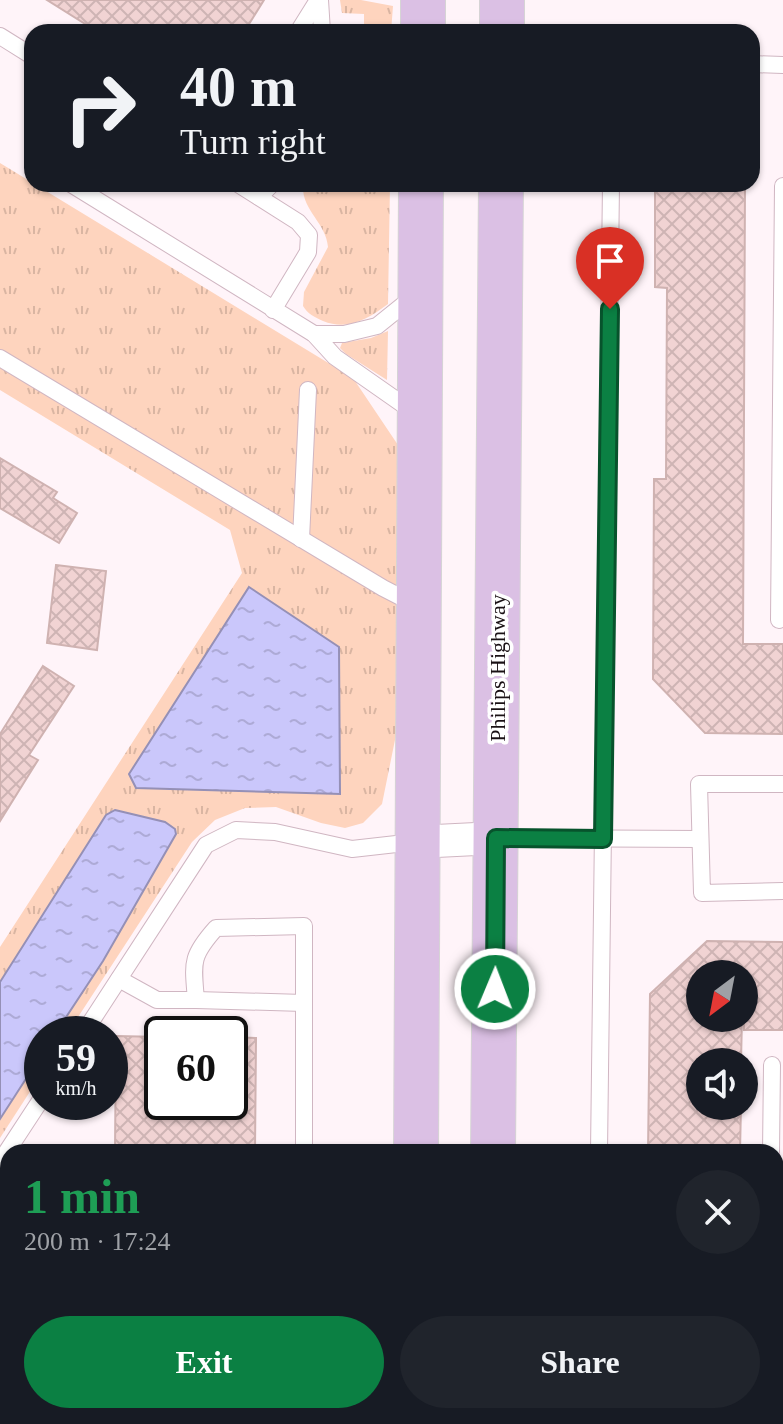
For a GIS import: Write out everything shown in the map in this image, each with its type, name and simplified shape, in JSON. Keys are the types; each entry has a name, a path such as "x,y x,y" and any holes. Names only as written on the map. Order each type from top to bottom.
{"main road":[{"path":"423,0 423,24"},
{"path":"502,0 502,24"},
{"path":"416,1144 421,192"},
{"name":"Philips Highway","path":"493,1144 501,192"}],"street":[{"path":"416,842 496,838"}],"lane":[{"path":"303,24 319,0"},
{"path":"319,0 321,24"},
{"path":"0,36 24,51"},
{"path":"760,64 783,65"},
{"path":"779,620 783,186"},
{"path":"84,192 314,334 335,357 419,416"},
{"path":"251,192 298,222 309,235 308,252 273,310"},
{"path":"259,197 264,192"},
{"path":"599,1144 611,192"},
{"path":"314,334 344,334 377,326 421,291"},
{"path":"0,358 418,606"},
{"path":"301,539 308,390"},
{"path":"783,784 699,784 702,893 783,891"},
{"path":"95,1016 206,845 236,830 275,832 352,849 416,842"},
{"path":"496,838 700,839"},
{"path":"196,1000 193,964 198,947 216,928 304,926 304,1144"},
{"path":"119,979 157,1000 304,1003"},
{"path":"771,1144 772,1065"},
{"path":"14,1144 29,1120"}],"green space":[{"path":"340,0 393,6 392,24 364,24 364,14 342,13"},
{"path":"0,163 24,178 24,192 48,192 353,378 398,445 397,730 382,804 363,823 345,828 276,807 245,808 215,820 192,842 79,1016 67,1016 103,961 165,822 116,810 107,815 0,982 0,947 242,573 230,530 0,390"},
{"path":"390,192 388,304 365,319 349,324 332,324 314,317 303,306 304,292 328,247 323,230 303,193"},
{"path":"388,331 387,380 340,348 342,343 371,338"},
{"path":"24,1082 24,1101 0,1138 0,1119"}],"water":[{"path":"249,587 339,647 340,794 136,788 129,774"},
{"path":"115,810 165,822 175,829 176,834 103,961 67,1016 24,1016 24,1082 0,1119 0,982 106,815"}],"building":[{"path":"47,0 264,0 249,24 85,24"},
{"path":"655,192 745,192 743,644 783,644 783,734 705,733 653,679 654,479 666,479 667,288 655,287"},
{"path":"0,458 57,492 53,498 77,513 59,543 0,508"},
{"path":"56,565 106,571 97,650 47,643"},
{"path":"43,666 74,686 29,755 38,760 0,821 0,734"},
{"path":"707,941 783,942 783,1030 758,1030 758,960 687,960"},
{"path":"686,961 686,1032 742,1032 741,1048 686,1048 686,1120 741,1120 740,1144 648,1144 650,994"},
{"path":"128,1036 144,1037 144,1120 248,1120 248,1038 256,1038 255,1144 115,1144 115,1120 128,1120"}],"route":[{"path":"495,989 496,838 603,839 610,309"}]}
